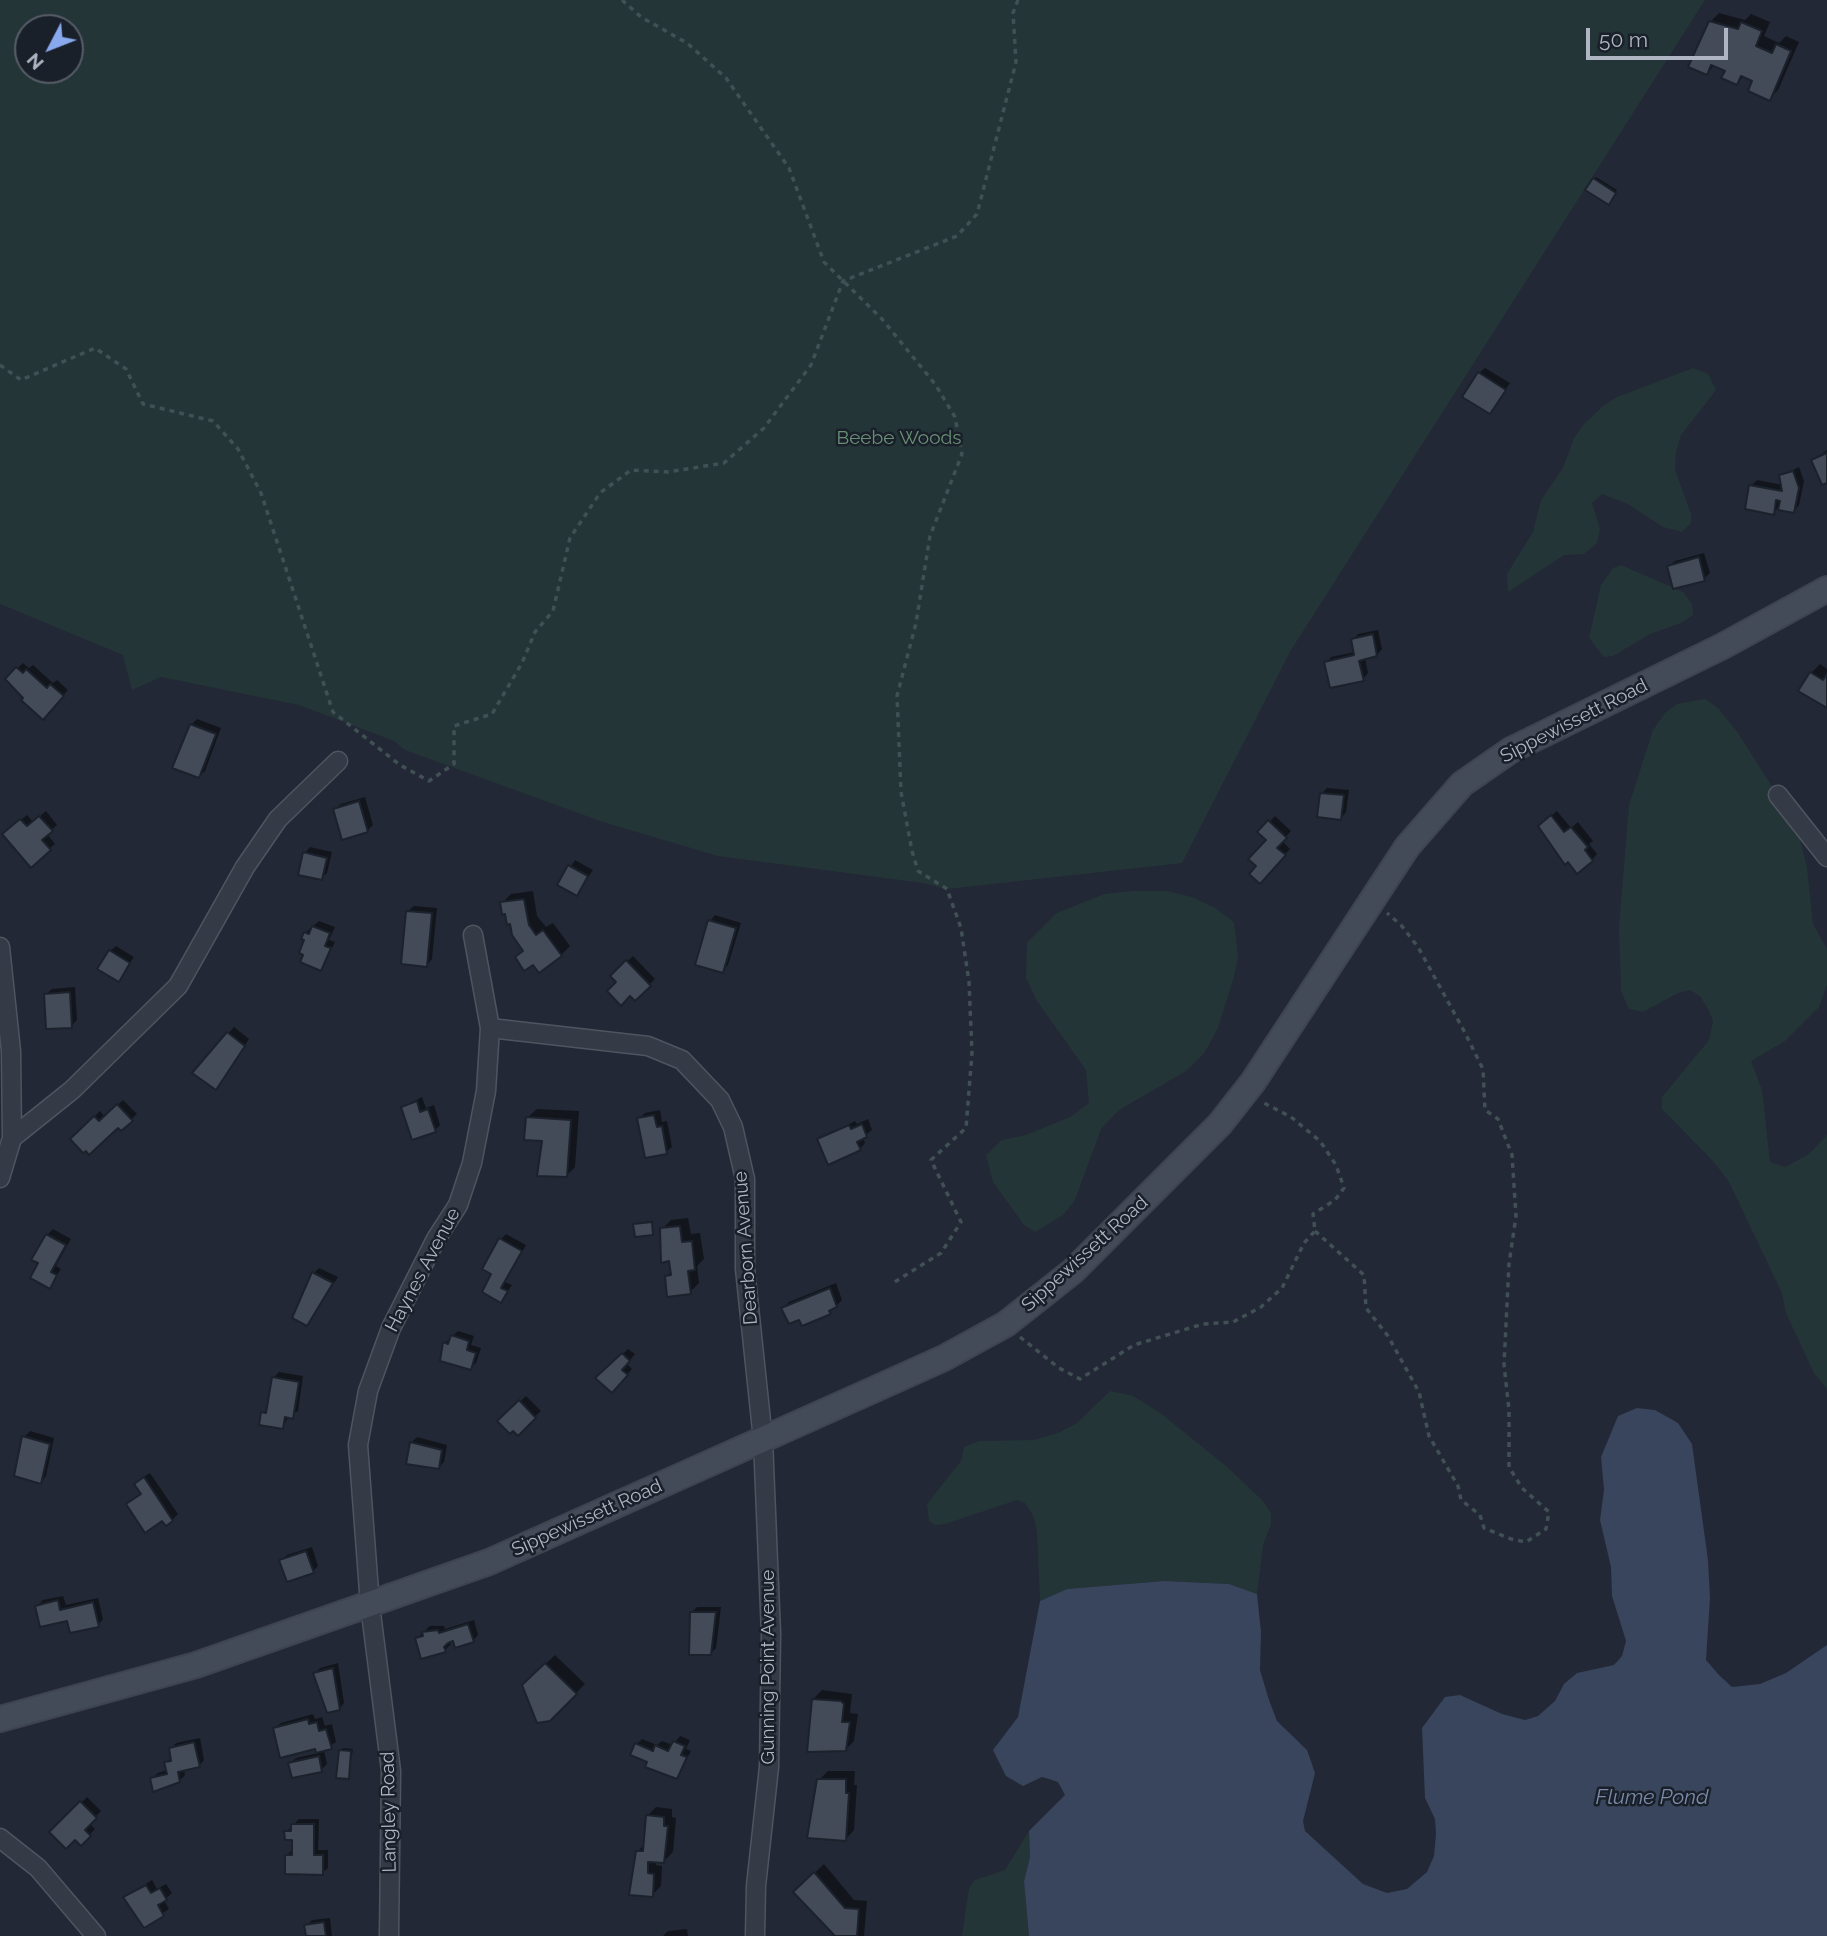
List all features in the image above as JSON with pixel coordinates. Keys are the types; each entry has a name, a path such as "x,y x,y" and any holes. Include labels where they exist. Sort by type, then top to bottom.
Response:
{"main road":[{"name":"Sippewissett Road","path":"0,1719 196,1665 501,1557 944,1357 1006,1324 1073,1270 1197,1150 1242,1097 1426,823 1462,784 1511,750 1723,646 1827,589"}],"street":[{"path":"12,1138 72,1090 177,986 245,867 278,819 338,761"},
{"path":"1778,794 1827,857"},
{"name":"Haynes Avenue","path":"370,1605 358,1445 368,1391 391,1328 436,1239 458,1205 472,1163 486,1091 490,1028 473,934"},
{"path":"0,947 11,1051 12,1138 0,1178"},
{"name":"Dearborn Avenue","path":"490,1028 648,1046 682,1060 720,1100 733,1126 744,1179 745,1269 763,1440"},
{"name":"Gunning Point Avenue","path":"755,1936 772,1690 763,1440"},
{"name":"Langley Road","path":"370,1605 391,1772 389,1936"},
{"path":"0,1838 38,1868 96,1936"}],"path":[{"path":"622,0 640,17 687,43 726,78 789,168 824,262 882,318 935,383 955,417 962,454 930,536 916,623 897,696 901,792 912,850 918,871 947,889 961,928 969,982 972,1053 966,1128 931,1160 961,1222 941,1253 893,1283"},
{"path":"0,365 21,380 95,348 126,369 143,404 213,421 238,449 261,493 333,712 400,765 429,780 454,764 454,726 492,714 522,663 535,632 553,611 570,538 600,493 631,470 668,472 724,463 754,437 811,366 844,281 957,236 977,214 1016,62 1013,13 1018,0"},
{"path":"1242,1097 1291,1116 1320,1142 1336,1165 1344,1188 1335,1200 1313,1214 1315,1231 1364,1275 1366,1308 1388,1336 1419,1392 1429,1436 1458,1486 1461,1500 1480,1515 1484,1528 1511,1539 1526,1542 1546,1529 1549,1511 1522,1488 1509,1467 1509,1410 1504,1365 1509,1264 1516,1216 1512,1154 1498,1119 1485,1110 1483,1069 1432,971 1401,925 1386,912 1367,908"},
{"path":"1006,1324 1059,1368 1080,1379 1133,1345 1203,1324 1233,1322 1261,1307 1282,1288 1304,1243 1315,1231"}],"green space":[{"name":"Beebe Woods","path":"0,0 1705,0 1291,650 1182,863 947,889 923,883 718,856 603,822 405,750 394,741 299,705 161,677 132,690 123,655 0,604"},
{"path":"1693,368 1708,374 1716,390 1681,435 1676,452 1675,470 1691,514 1691,523 1682,532 1663,527 1628,504 1602,494 1592,503 1600,529 1597,543 1584,554 1564,555 1508,592 1507,574 1533,532 1541,500 1563,468 1574,438 1584,424 1617,397"},
{"path":"1621,565 1683,592 1692,604 1693,615 1681,623 1650,634 1613,656 1604,657 1589,638 1601,585 1613,568"},
{"path":"1705,699 1718,708 1738,733 1789,813 1799,835 1807,868 1813,924 1827,949 1827,985 1819,1007 1785,1041 1751,1061 1762,1090 1770,1162 1785,1167 1809,1154 1827,1135 1827,1389 1814,1373 1786,1313 1782,1293 1729,1182 1713,1161 1662,1109 1662,1097 1709,1040 1713,1021 1708,1009 1700,996 1690,990 1678,993 1643,1012 1629,1009 1621,991 1619,926 1629,805 1653,730 1665,713 1677,704"},
{"path":"1167,891 1192,897 1215,908 1234,922 1238,958 1233,980 1218,1028 1205,1052 1186,1071 1119,1110 1101,1129 1075,1200 1063,1215 1035,1232 1024,1225 993,1182 986,1155 1002,1140 1026,1135 1070,1117 1089,1103 1086,1070 1037,1001 1026,978 1027,943 1057,913 1104,894"},
{"path":"1110,1391 1133,1396 1159,1412 1226,1466 1262,1500 1271,1513 1271,1524 1263,1545 1257,1594 1229,1584 1164,1581 1067,1589 1040,1601 1037,1532 1034,1517 1025,1503 1017,1500 945,1524 935,1525 929,1521 927,1504 961,1461 964,1447 979,1441 1034,1440 1058,1433 1077,1423"},
{"path":"1029,1831 1030,1857 1024,1881 1029,1936 962,1936 969,1888 975,1880 1005,1870"}],"water":[{"name":"Flume Pond","path":"1637,1408 1655,1410 1678,1423 1692,1444 1708,1560 1710,1598 1706,1660 1732,1687 1760,1684 1786,1673 1827,1645 1827,1936 1029,1936 1024,1881 1030,1857 1029,1831 1065,1795 1058,1782 1049,1779 1042,1777 1023,1786 1006,1776 993,1750 1018,1717 1040,1601 1067,1589 1164,1581 1229,1584 1257,1594 1261,1632 1260,1670 1269,1700 1277,1721 1307,1750 1315,1773 1303,1821 1305,1831 1363,1884 1387,1893 1407,1889 1427,1872 1434,1856 1435,1819 1425,1798 1422,1728 1445,1697 1460,1695 1502,1714 1525,1720 1538,1716 1555,1701 1564,1684 1577,1673 1614,1665 1622,1656 1626,1641 1612,1596 1611,1567 1600,1520 1604,1490 1601,1457 1618,1416"}],"building":[{"path":"1709,21 1738,29 1741,22 1762,31 1756,46 1772,53 1776,44 1791,51 1770,101 1748,91 1752,81 1741,76 1737,85 1721,78 1725,71 1711,65 1707,75 1688,67"},
{"path":"1593,178 1616,193 1609,205 1585,190"},
{"path":"1478,372 1506,390 1490,414 1462,397"},
{"path":"1827,453 1827,483 1822,485 1811,460"},
{"path":"1793,471 1799,488 1794,513 1778,510 1780,501 1776,500 1774,515 1745,509 1749,485 1782,491 1779,475"},
{"path":"1699,557 1705,581 1673,589 1667,566"},
{"path":"1373,634 1377,656 1359,661 1364,681 1330,688 1324,662 1354,655 1351,639"},
{"path":"16,667 23,673 26,669 47,688 50,684 64,696 43,720 21,700 23,698 5,679"},
{"path":"1810,672 1823,680 1827,674 1827,708 1798,691"},
{"path":"190,724 216,734 199,778 172,768"},
{"path":"1320,793 1344,795 1341,820 1317,817"},
{"path":"359,801 368,832 342,840 333,809"},
{"path":"1551,815 1564,832 1571,827 1588,847 1585,850 1593,861 1577,874 1568,862 1565,865 1538,826"},
{"path":"39,816 53,831 42,840 51,850 31,868 2,834 20,819 27,826"},
{"path":"1268,820 1287,838 1277,848 1286,855 1260,884 1249,874 1256,866 1248,859 1266,840 1257,832"},
{"path":"303,852 327,858 322,880 298,875"},
{"path":"568,865 588,876 577,896 557,885"},
{"path":"524,899 529,925 536,935 543,930 562,956 539,973 533,965 524,971 515,957 523,951 512,935 510,924 507,925 505,914 502,915 500,902"},
{"path":"406,911 432,913 427,967 401,964"},
{"path":"708,920 736,928 723,973 695,965"},
{"path":"312,926 330,933 325,946 331,948 321,971 300,962 303,955 299,953 304,940 301,939 304,932 309,934"},
{"path":"109,950 130,963 119,982 97,969"},
{"path":"626,960 651,986 635,1001 630,996 621,1006 607,991 616,982 610,976"},
{"path":"70,992 72,1028 46,1029 44,994"},
{"path":"227,1032 245,1046 216,1090 192,1073"},
{"path":"417,1101 420,1112 428,1109 436,1132 412,1140 401,1107"},
{"path":"117,1104 133,1121 121,1131 118,1128 89,1155 86,1151 83,1153 70,1139 94,1116 99,1121"},
{"path":"654,1115 657,1127 662,1126 667,1154 645,1158 637,1118"},
{"path":"526,1117 571,1120 567,1177 537,1176 542,1141 524,1140"},
{"path":"862,1124 867,1137 857,1142 861,1150 828,1165 817,1139 849,1125 851,1129"},
{"path":"652,1222 653,1235 635,1237 633,1224"},
{"path":"680,1226 682,1242 692,1241 695,1270 688,1271 691,1294 667,1297 665,1276 671,1275 669,1261 661,1263 660,1228"},
{"path":"46,1234 66,1245 51,1272 57,1275 50,1289 30,1278 38,1263 31,1260"},
{"path":"499,1238 522,1251 501,1288 508,1291 501,1303 482,1292 491,1274 482,1269"},
{"path":"312,1272 333,1283 307,1326 292,1318"},
{"path":"830,1288 837,1307 829,1311 831,1314 802,1326 799,1320 789,1324 781,1308"},
{"path":"451,1335 469,1341 467,1350 476,1353 471,1370 440,1361 443,1342 448,1344"},
{"path":"622,1353 630,1361 622,1370 628,1375 612,1393 595,1378"},
{"path":"272,1377 299,1382 293,1419 285,1417 283,1429 259,1425 261,1412 266,1413"},
{"path":"519,1400 536,1418 518,1436 513,1431 510,1434 497,1421"},
{"path":"22,1436 50,1444 41,1484 14,1476"},
{"path":"410,1442 442,1450 439,1469 406,1464"},
{"path":"144,1477 173,1521 166,1526 162,1521 145,1533 126,1504 141,1494 134,1484"},
{"path":"306,1551 314,1573 287,1582 279,1560"},
{"path":"58,1600 60,1610 93,1602 99,1627 70,1633 67,1621 40,1627 35,1606"},
{"path":"690,1612 716,1612 711,1655 689,1655"},
{"path":"468,1624 474,1642 455,1648 453,1641 444,1647 446,1652 421,1659 415,1638 423,1636 422,1632 438,1630 439,1633"},
{"path":"545,1663 577,1694 550,1721 537,1723 522,1685"},
{"path":"333,1668 340,1710 327,1713 313,1673"},
{"path":"812,1699 841,1701 844,1704 842,1722 850,1722 846,1751 807,1752"},
{"path":"308,1719 309,1724 317,1722 319,1731 326,1729 332,1749 316,1753 315,1749 280,1758 273,1728"},
{"path":"673,1741 685,1746 681,1755 687,1757 677,1779 645,1767 647,1762 630,1755 635,1743 653,1751 655,1745 668,1751"},
{"path":"194,1742 200,1767 178,1772 180,1782 153,1792 150,1778 167,1774 164,1762 171,1761 169,1748"},
{"path":"339,1750 351,1751 349,1779 336,1778"},
{"path":"319,1756 322,1772 292,1778 288,1763"},
{"path":"817,1779 846,1779 846,1793 849,1793 846,1841 807,1838"},
{"path":"80,1801 97,1818 85,1830 91,1836 81,1846 75,1840 66,1849 49,1832"},
{"path":"646,1815 664,1817 664,1826 668,1826 664,1863 648,1862 648,1873 654,1874 653,1897 629,1895 636,1851 643,1851"},
{"path":"291,1824 314,1824 314,1855 323,1855 323,1875 285,1874 285,1855 292,1855 292,1840 285,1840 284,1831 291,1831"},
{"path":"814,1872 845,1908 859,1909 857,1936 835,1936 793,1892"},
{"path":"146,1885 151,1893 160,1888 167,1900 158,1905 164,1916 144,1928 123,1897"},
{"path":"324,1922 326,1936 306,1936 304,1925"}]}
